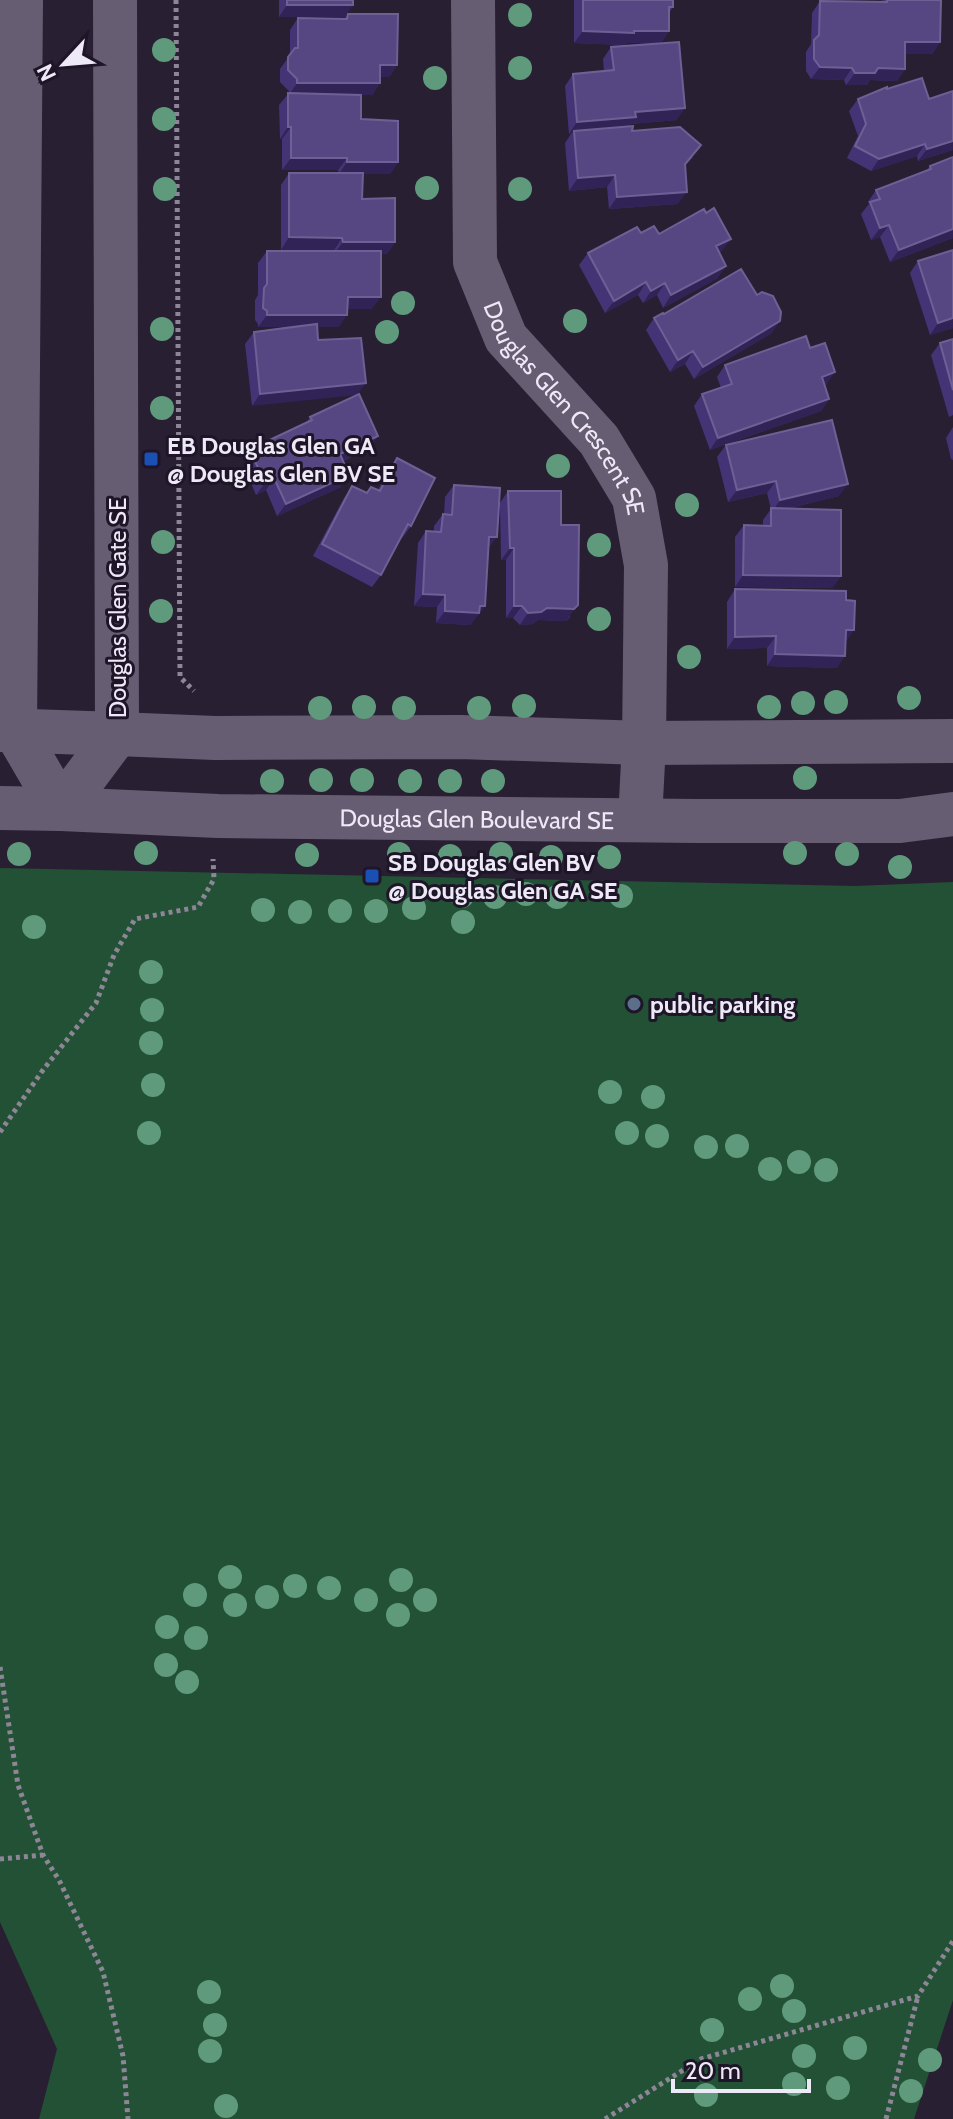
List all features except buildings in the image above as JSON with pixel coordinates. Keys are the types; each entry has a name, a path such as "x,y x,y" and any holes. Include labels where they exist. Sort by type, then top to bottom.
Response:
{"street":[{"path":"21,0 8,730 61,809"},
{"name":"Douglas Glen Gate SE","path":"61,809 117,734 115,0"},
{"name":"Douglas Glen Crescent SE","path":"473,0 475,262 506,338 599,440 634,498 646,565 640,820"},
{"path":"8,730 215,738 460,737 644,743 953,741"},
{"name":"Douglas Glen Boulevard SE","path":"0,808 218,816 640,820 900,821 953,814"}],"path":[{"path":"176,0 180,677 197,694"},
{"path":"0,1132 43,1070 96,1003 114,955 135,919 198,907 214,879 213,857"},
{"path":"0,1667 18,1785 43,1855 59,1880 103,1972 123,2056 128,2119"},
{"path":"0,1859 43,1855"},
{"path":"886,2119 918,1996 953,1942"},
{"path":"605,2119 701,2059 918,1996"}],"green space":[{"path":"0,868 855,886 953,882 953,2000 914,2119 39,2119 57,2049 0,1922"}],"place":[{"name":"EB Douglas Glen GA @ Douglas Glen BV SE","path":"151,459"},
{"name":"SB Douglas Glen BV @ Douglas Glen GA SE","path":"372,876"},
{"name":"public parking","path":"634,1004"}]}
